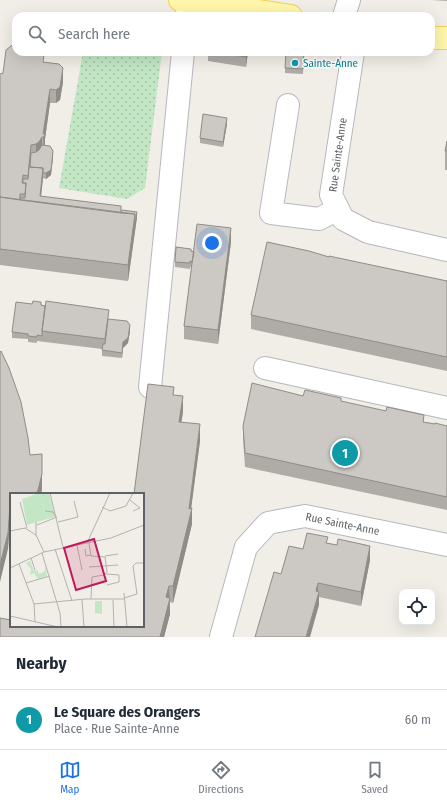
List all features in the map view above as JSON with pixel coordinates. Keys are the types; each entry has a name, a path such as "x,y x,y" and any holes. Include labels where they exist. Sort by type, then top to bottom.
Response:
{"main road":[{"path":"185,6 249,12"},
{"path":"435,38 447,38"}],"street":[{"path":"345,12 349,0"},
{"path":"150,387 183,56"},
{"name":"Rue Sainte-Anne","path":"353,56 331,195 343,219 368,232 447,250"},
{"path":"288,105 271,213 319,219 338,209"},
{"path":"265,368 447,408"},
{"name":"Rue Sainte-Anne","path":"221,637 246,547 268,523 305,516 447,545"}],"green space":[{"path":"82,56 162,56 145,188 127,199 59,188"}],"building":[{"path":"12,45 12,56 44,56 43,62 59,64 63,68 60,87 56,90 50,89 43,134 45,133 44,137 42,137 36,144 31,145 28,176 23,175 22,183 26,183 25,194 20,194 20,200 0,197 0,74 3,73 6,50"},
{"path":"286,56 304,56 303,69 285,68"},
{"path":"203,114 227,118 223,142 200,138"},
{"path":"42,145 50,146 53,151 51,170 46,173 43,173 43,168 30,167 31,153 39,150"},
{"path":"29,167 43,168 40,196 121,206 121,213 20,200 20,198 25,198 26,183 23,183 23,179 28,179"},
{"path":"0,197 135,214 128,265 0,249"},
{"path":"122,210 137,212 135,225 135,214 121,213"},
{"path":"197,224 231,228 218,330 184,326"},
{"path":"267,242 329,257 447,281 447,357 251,315"},
{"path":"176,247 191,249 191,251 194,252 192,262 175,262"},
{"path":"33,301 41,302 41,305 45,306 42,336 28,336 28,334 12,332 16,302 32,304"},
{"path":"46,301 109,310 105,339 42,331"},
{"path":"108,319 127,321 130,325 128,338 123,342 122,353 102,350 103,344 105,344"},
{"path":"1,351 9,368 21,402 30,455 42,454 42,474 36,493 10,493 8,533 0,565"},
{"path":"252,383 303,396 305,390 341,398 341,401 386,411 387,407 424,415 423,422 447,426 447,497 245,453 243,426"},
{"path":"148,384 174,387 173,395 183,396 179,422 200,424 189,509 192,508 173,586 169,586 166,597 170,598 160,637 0,637 0,618 10,620 10,627 144,627 144,493 134,493"},
{"path":"307,533 328,537 326,543 337,545 338,539 370,546 361,592 318,583 316,591 319,592 306,637 255,637 274,572 281,574 289,546 303,549"}],"place":[{"name":"Sainte-Anne","path":"295,63"},
{"name":"Le Square des Orangers","path":"345,453"}]}
